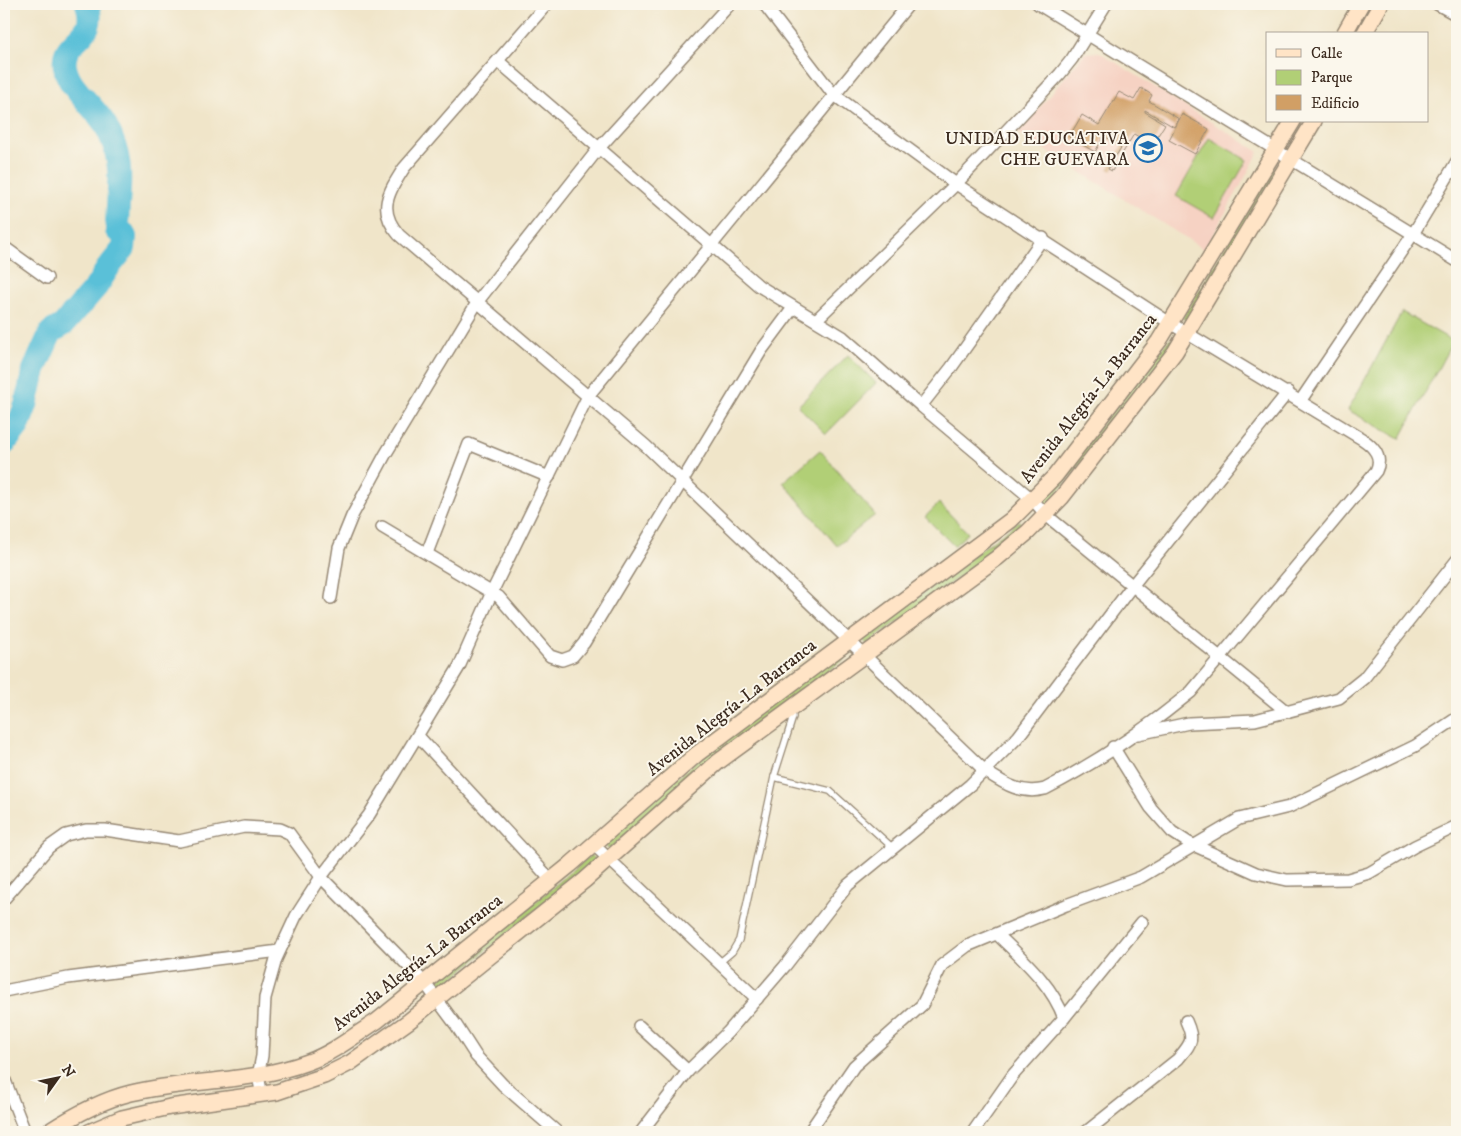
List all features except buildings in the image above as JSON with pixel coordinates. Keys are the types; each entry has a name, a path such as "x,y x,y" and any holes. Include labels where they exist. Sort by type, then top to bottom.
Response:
{"main road":[{"path":"1345,32 1361,4"},
{"path":"1365,32 1381,4"},
{"name":"Avenida Alegría-La Barranca","path":"48,1132 107,1101 130,1094 160,1088 258,1076 294,1067 324,1056 377,1021 594,845 697,754 980,543 1033,500 1055,476 1104,413 1170,323 1292,122"},
{"name":"Avenida Alegría-La Barranca","path":"89,1132 122,1118 170,1107 262,1095 303,1084 350,1063 437,1000 608,859 705,772 790,707 996,558 1046,515 1084,470 1175,352 1313,122"}],"street":[{"path":"547,4 404,168 387,200 386,213 391,226 399,236 478,301 684,480 985,771 1009,786 1033,792 1061,780 1131,736 1192,692 1376,472 1379,464 1377,454 1369,443 1288,392 1170,323 1043,238 956,184 834,94 764,4"},
{"path":"331,598 339,548 352,516 385,455 478,301 599,148 730,4"},
{"path":"262,1095 258,1076 262,1056 265,998 279,951 296,916 321,877 369,815 459,667 492,592 588,396 909,4"},
{"path":"1038,4 1457,261"},
{"path":"816,320 956,184 1060,74 1072,59 1106,4"},
{"path":"1437,4 1457,15"},
{"path":"498,61 759,286 843,337 920,406 1033,500 1046,515 1288,712"},
{"path":"1301,400 1413,234 1457,161"},
{"path":"920,406 951,368 1043,238"},
{"path":"4,247 47,278"},
{"path":"382,527 492,592 507,604 550,656 562,660 573,656 584,643 761,351 793,308"},
{"path":"641,1132 688,1071 728,1032 785,966 848,885 985,771 1034,717 1132,586 1288,392"},
{"path":"426,554 469,444 549,477"},
{"path":"1131,736 1189,723 1255,720 1339,698 1350,692 1364,678 1457,560"},
{"path":"809,1132 854,1066 922,1005 942,965 967,946 1141,877 1239,819 1289,807 1415,746 1446,728 1457,718"},
{"path":"418,736 551,880"},
{"path":"1113,747 1151,808 1172,832 1196,846 1256,873 1279,878 1348,879 1369,873 1415,846 1457,826"},
{"path":"4,899 49,847 66,835 86,830 105,830 179,841 244,827 280,830 289,833 321,877 424,982 476,1056 503,1086 557,1132"},
{"path":"594,845 757,999"},
{"path":"973,1132 1013,1075 1064,1018 1142,922"},
{"path":"997,934 1039,974 1058,1001 1064,1018"},
{"path":"4,991 68,978 279,951"},
{"path":"1086,1132 1178,1059 1190,1045 1192,1035 1186,1021"},
{"path":"639,1026 688,1071"},
{"path":"4,1078 25,1132"}],"lane":[{"path":"718,963 732,952 739,940 774,777 793,717 790,707"},
{"path":"774,777 830,791 893,848"}],"shaded area":[{"path":"1099,52 1259,152 1205,250 1018,133 1085,53"}],"green space":[{"path":"1209,138 1247,160 1214,218 1176,196"},
{"path":"1274,168 1279,171 1189,321 1183,318"},
{"path":"1402,312 1453,341 1400,439 1348,410"},
{"path":"1170,339 1176,343 1045,508 1040,503"},
{"path":"848,355 876,383 826,434 798,406"},
{"path":"820,450 875,515 837,546 783,482"},
{"path":"939,503 968,533 954,546 925,517"},
{"path":"1019,521 1024,528 1011,539 867,644 862,639"},
{"path":"840,652 844,659 697,771 609,849 603,843 706,753"},
{"path":"591,855 596,860 437,991 432,985 520,915"}],"waterway":[{"path":"4,444 18,426 26,405 34,370 51,332 63,325 96,287 124,248 125,237 122,232 117,230 119,166 113,140 101,119 77,91 67,75 65,67 65,57 68,50 88,25 90,16 87,4"}],"place":[{"name":"UNIDAD EDUCATIVA CHE GUEVARA","path":"1148,148"}]}
